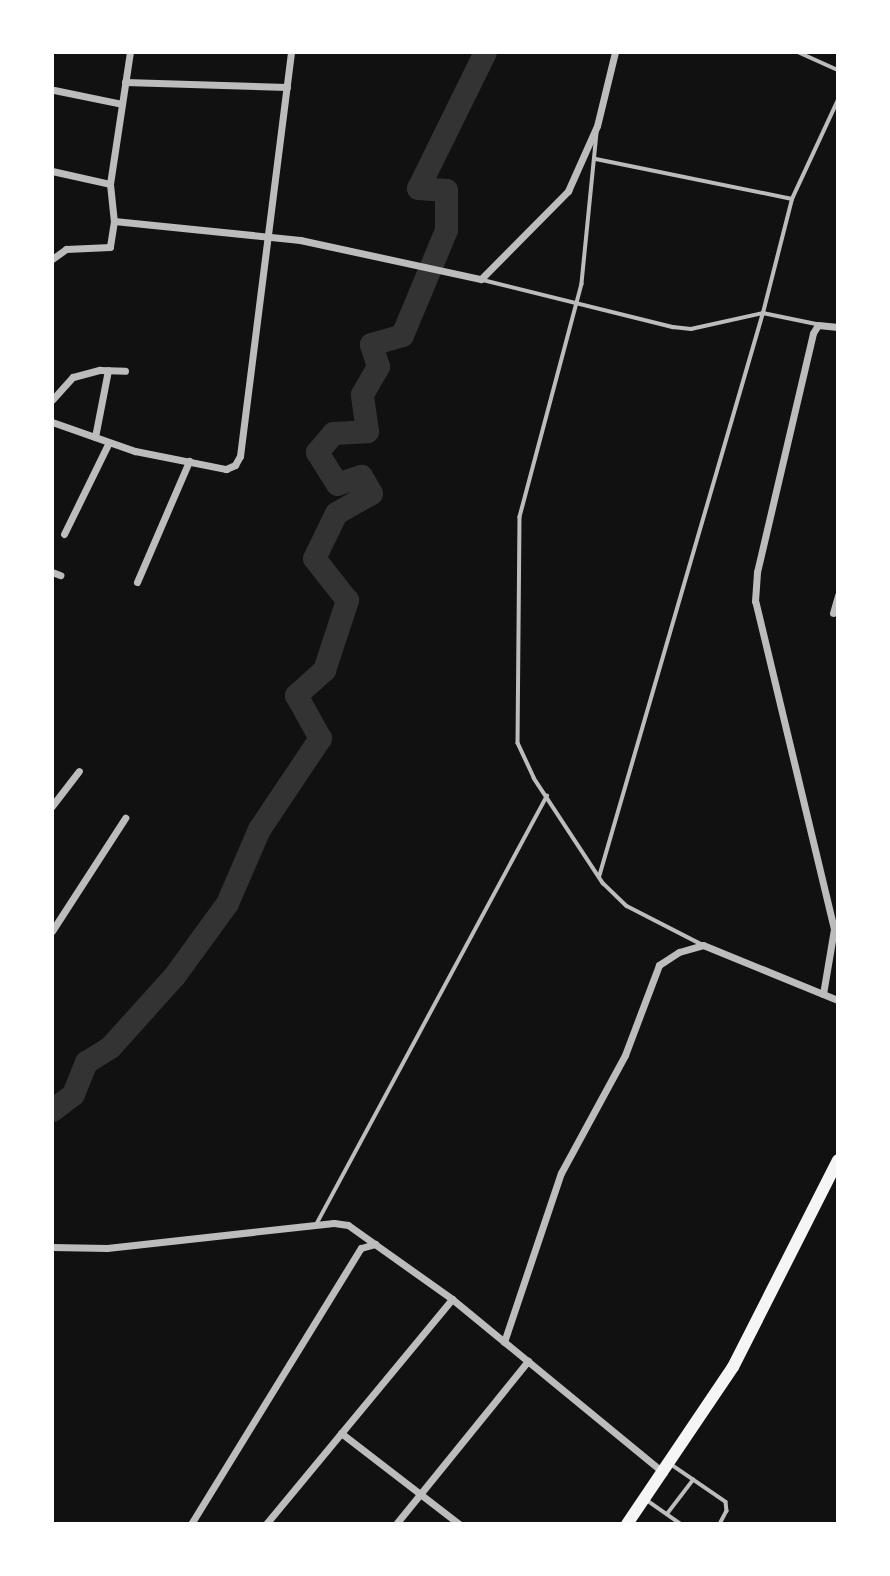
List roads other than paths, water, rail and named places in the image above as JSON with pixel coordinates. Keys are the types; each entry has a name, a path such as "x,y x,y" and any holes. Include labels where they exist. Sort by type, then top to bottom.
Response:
{"highway":[{"path":"627,1524 668,1469 733,1367 838,1160"}],"street":[{"path":"54,256 66,249 110,247 114,221 110,184 130,52"},
{"path":"52,422 109,442 226,469 240,456 290,52"},
{"path":"114,221 269,237 481,279 568,191 597,126 615,52"},
{"path":"125,82 286,87"},
{"path":"54,90 122,104"},
{"path":"52,171 110,184"},
{"path":"822,994 834,929 755,601 757,572 818,325 838,327"},
{"path":"52,400 73,377 108,370 125,371"},
{"path":"95,438 108,370"},
{"path":"64,534 109,442"},
{"path":"137,582 190,461"},
{"path":"833,613 838,595"},
{"path":"52,806 79,771"},
{"path":"52,931 125,818"},
{"path":"504,1342 561,1173 625,1055 652,978 668,958 703,945 838,1000"},
{"path":"52,1247 107,1248 316,1224 348,1225 452,1299 668,1469"},
{"path":"191,1524 361,1248 365,1243 379,1245"},
{"path":"266,1524 452,1299"},
{"path":"396,1524 528,1361"},
{"path":"341,1433 459,1524"}],"lane":[{"path":"798,52 838,69"},
{"path":"599,877 763,313 792,199 838,100"},
{"path":"597,126 596,159 576,305 526,488 519,537 518,743 547,796 599,877 627,906 703,945"},
{"path":"596,159 792,199"},
{"path":"481,279 576,305 691,329 763,313 818,325"},
{"path":"316,1224 547,796"},
{"path":"668,1469 693,1479 726,1503 727,1511 720,1524"},
{"path":"667,1514 693,1479"},
{"path":"645,1500 681,1524"}],"waterway":[{"path":"52,1110 73,1094 86,1062 110,1047 174,976 227,903 259,829 320,738 296,695 324,670 347,600 314,558 336,513 371,493 361,476 337,484 317,452 333,433 367,431 362,394 378,366 371,344 402,335 446,230 446,190 418,188 485,52"}]}
